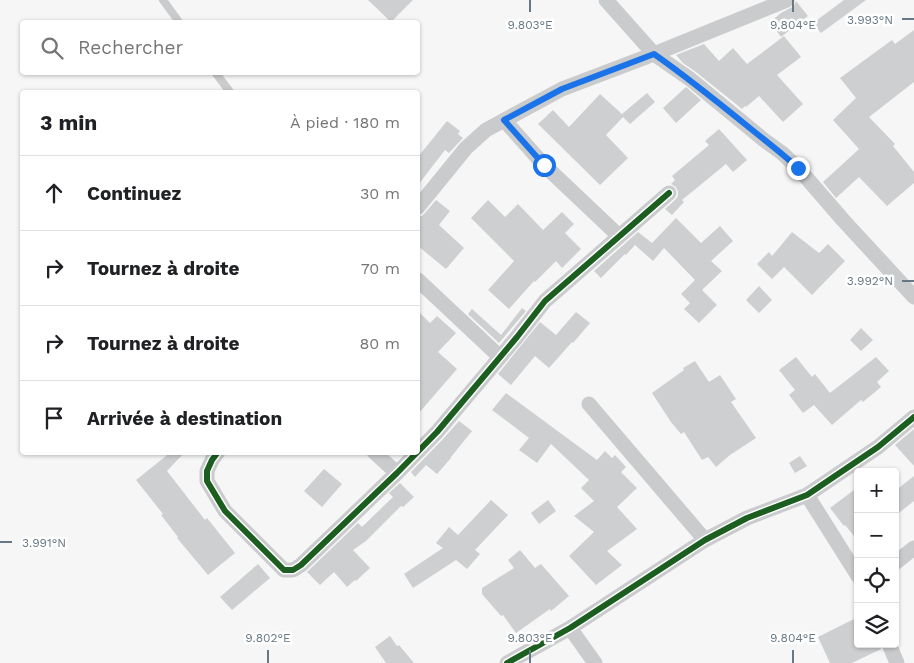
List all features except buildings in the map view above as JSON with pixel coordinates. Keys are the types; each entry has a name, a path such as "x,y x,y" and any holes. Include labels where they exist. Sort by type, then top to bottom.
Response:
{"street":[{"path":"606,0 654,54 690,79 798,168 842,220 914,297"},
{"path":"420,205 466,148 486,130 562,89 787,0"},
{"path":"504,120 544,165 619,236"},
{"path":"420,449 437,432 545,301 669,193"},
{"path":"420,282 500,357"},
{"path":"588,404 705,540"},
{"path":"507,663 570,628 705,540 747,518 806,495 878,447 914,417"},
{"path":"216,455 207,471 207,480 225,511 284,570 293,570 302,565 415,455"},
{"path":"377,455 397,473"},
{"path":"806,495 854,570"},
{"path":"899,560 914,548"},
{"path":"570,628 596,663"},
{"path":"891,648 897,663"}],"lane":[{"path":"163,0 178,20"},
{"path":"217,75 228,90"}],"cycle path":[{"path":"420,449 437,432 545,301 669,193"},
{"path":"507,663 570,628 705,540 747,518 807,495 878,447 914,417"},
{"path":"216,455 207,471 207,481 225,511 284,570 293,570 301,565 415,455"}],"route":[{"path":"544,165 504,120 562,89 654,54 690,79 798,168"}]}
